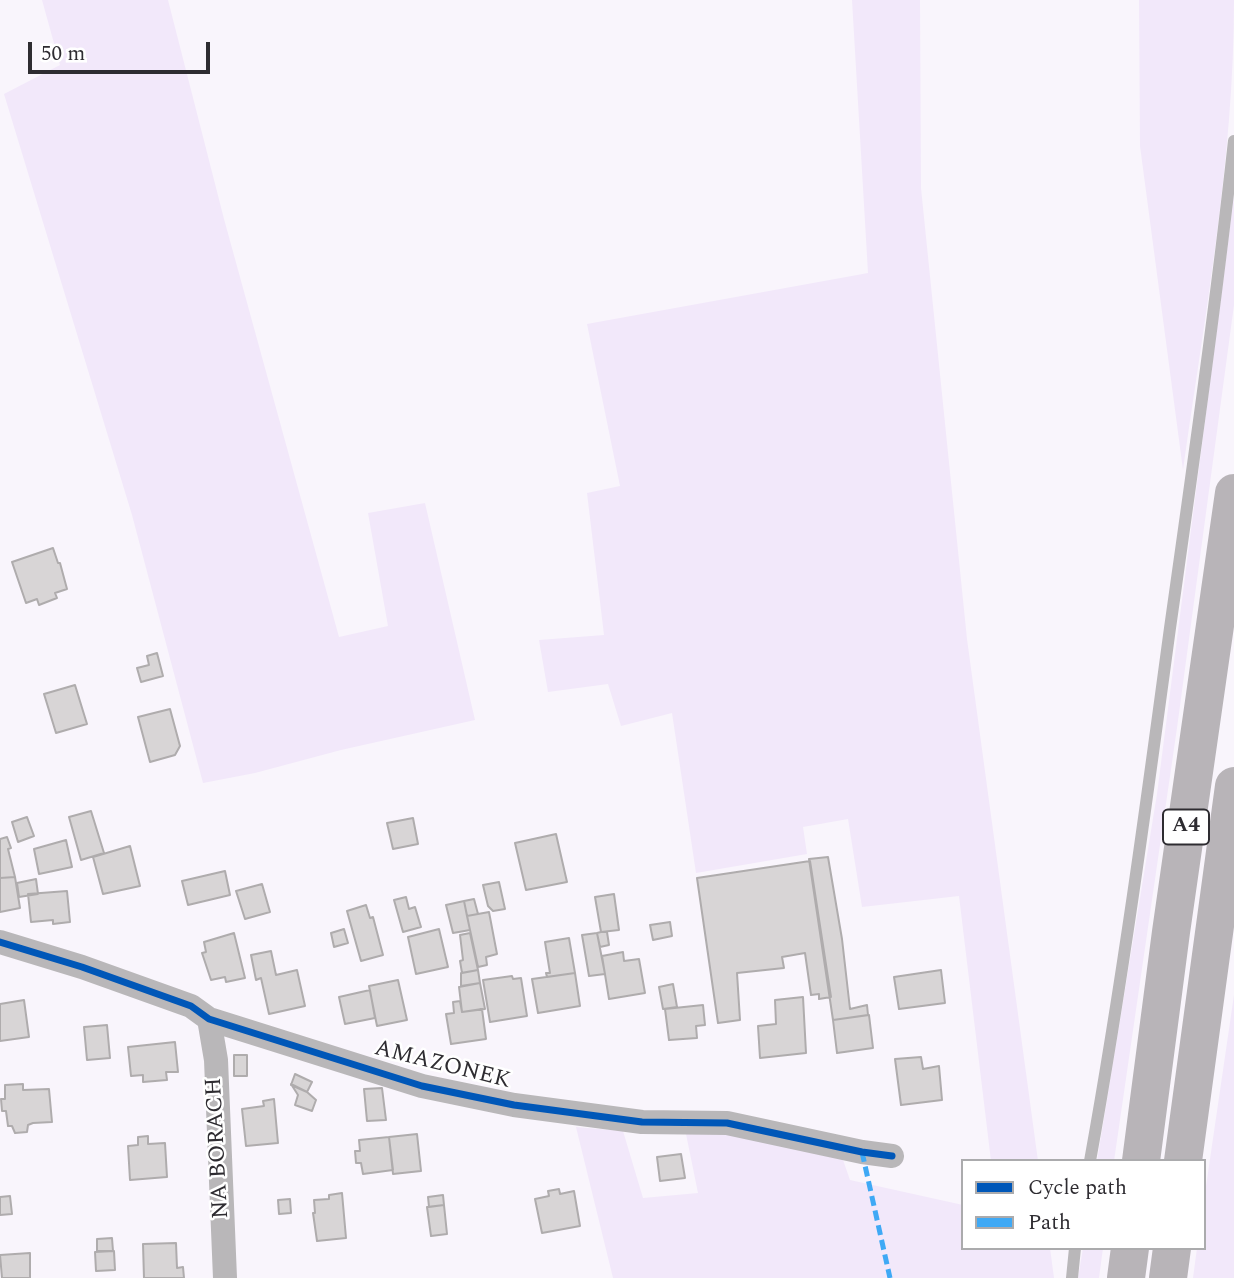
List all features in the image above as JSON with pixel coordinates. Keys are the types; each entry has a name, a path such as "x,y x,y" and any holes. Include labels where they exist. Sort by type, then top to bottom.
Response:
{"highway":[{"name":"A4","path":"1142,1159 1171,932 1234,493"},
{"name":"A4","path":"1183,1159 1234,786"},
{"path":"1126,1278 1130,1250"},
{"path":"1168,1278 1172,1250"}],"street":[{"name":"AMAZONEK","path":"0,942 191,1006 209,1019 422,1086 514,1105 642,1122 727,1123 892,1156"},
{"name":"NA BORACH","path":"209,1019 216,1060 225,1278"}],"lane":[{"path":"1090,1159 1113,1034 1140,849 1234,141"},
{"path":"1072,1278 1075,1250"}],"shaded area":[{"path":"42,0 168,0 224,219 339,637 388,626 368,513 425,503 475,720 203,783 132,515 4,94 60,65"},
{"path":"852,0 920,0 921,188 967,639 1038,1159 991,1159 959,896 862,907 848,819 803,827 807,854 696,873 672,713 621,726 608,684 548,692 539,640 604,635 587,493 620,486 587,324 868,273"},
{"path":"1139,0 1234,0 1233,59 1224,177 1183,470 1140,146"},
{"path":"1234,196 1234,305 1177,728 1114,1159 1097,1159 1157,794"},
{"path":"1234,995 1234,1278 1193,1278 1197,1250 1206,1250 1206,1186"},
{"path":"576,1127 623,1131 643,1198 698,1193 686,1134 724,1134 842,1157 850,1180 961,1205 961,1250 1050,1250 1054,1278 613,1278"},
{"path":"1083,1250 1103,1250 1099,1278 1078,1278"}],"building":[{"path":"53,548 67,589 55,593 57,598 39,605 37,599 26,603 12,562"},
{"path":"157,653 163,676 141,682 137,668 149,665 147,656"},
{"path":"75,685 87,724 56,733 44,694"},
{"path":"170,709 180,746 175,755 150,762 138,717"},
{"path":"91,811 104,853 81,860 69,817"},
{"path":"27,817 34,836 18,842 12,822"},
{"path":"413,818 418,844 393,849 387,823"},
{"path":"556,834 567,882 526,890 515,843"},
{"path":"7,837 15,877 0,878 0,839"},
{"path":"66,840 72,867 39,874 34,849"},
{"path":"130,846 140,886 103,894 93,857"},
{"path":"828,857 842,939 850,1009 867,1005 868,1015 833,1020 809,859"},
{"path":"810,861 831,997 819,999 819,994 811,995 805,953 782,957 784,968 737,973 740,1020 718,1023 697,878"},
{"path":"225,871 230,895 188,905 182,881"},
{"path":"15,877 20,908 0,912 0,878"},
{"path":"36,879 38,894 19,897 17,883"},
{"path":"499,882 505,909 493,911 488,906 483,885"},
{"path":"262,884 270,912 245,919 236,891"},
{"path":"67,891 70,922 31,922 28,894"},
{"path":"614,894 619,930 601,932 595,897"},
{"path":"406,897 409,909 415,907 421,927 403,932 394,900"},
{"path":"474,899 478,914 467,916 464,901"},
{"path":"464,901 470,930 453,933 446,905"},
{"path":"366,905 370,918 373,917 383,955 361,961 347,911"},
{"path":"489,912 497,954 486,957 487,965 478,967 467,916"},
{"path":"670,922 672,936 653,940 650,925"},
{"path":"344,929 348,943 334,947 331,933"},
{"path":"439,929 448,967 416,974 408,937"},
{"path":"607,932 609,945 600,947 597,933"},
{"path":"234,933 245,978 226,982 225,977 211,980 202,953 206,952 204,942"},
{"path":"470,933 478,970 462,973 460,935"},
{"path":"597,933 605,974 589,976 582,935"},
{"path":"569,938 575,973 547,977 546,973 550,973 545,942"},
{"path":"271,951 276,975 297,970 305,1006 269,1014 261,978 256,980 251,955"},
{"path":"623,952 624,961 639,959 645,993 609,999 602,956"},
{"path":"478,970 480,983 461,986 461,973"},
{"path":"941,970 945,1003 899,1009 894,977"},
{"path":"575,973 580,1006 538,1013 532,979"},
{"path":"512,976 513,979 521,978 527,1016 490,1022 483,980"},
{"path":"398,980 407,1020 377,1026 369,986"},
{"path":"480,983 485,1009 462,1012 459,987"},
{"path":"673,984 677,1007 663,1009 659,987"},
{"path":"370,990 375,1018 345,1024 339,997"},
{"path":"803,997 806,1053 760,1058 758,1026 776,1024 775,1000"},
{"path":"24,1000 29,1037 0,1041 0,1004"},
{"path":"460,1001 462,1012 482,1009 486,1039 451,1044 446,1014 454,1013 453,1002"},
{"path":"703,1005 705,1025 696,1026 697,1038 669,1040 665,1009"},
{"path":"869,1015 873,1048 837,1053 833,1020"},
{"path":"107,1025 110,1058 87,1060 84,1027"},
{"path":"175,1042 178,1072 166,1072 167,1080 143,1082 143,1075 131,1076 128,1047"},
{"path":"234,1055 247,1055 247,1076 234,1076"},
{"path":"921,1057 923,1069 939,1066 942,1100 901,1105 895,1059"},
{"path":"295,1074 312,1082 307,1092 291,1085"},
{"path":"23,1084 23,1090 49,1089 52,1122 33,1123 28,1125 27,1132 15,1133 12,1126 8,1126 1,1099 5,1099 5,1085"},
{"path":"291,1084 316,1100 312,1111 295,1105 298,1095"},
{"path":"382,1088 386,1120 367,1121 364,1089"},
{"path":"274,1099 278,1143 246,1146 242,1109 264,1106 263,1101"},
{"path":"417,1134 421,1171 393,1174 389,1137"},
{"path":"148,1136 148,1144 165,1143 167,1177 130,1180 128,1146 138,1145 138,1137"},
{"path":"389,1137 393,1170 363,1174 361,1163 356,1163 355,1151 360,1151 359,1140"},
{"path":"681,1154 685,1178 660,1181 657,1157"},
{"path":"559,1189 560,1194 574,1191 580,1226 542,1233 535,1199 549,1196 548,1191"},
{"path":"342,1193 346,1238 317,1241 314,1200 329,1199 329,1195"},
{"path":"443,1195 444,1205 429,1207 428,1197"},
{"path":"10,1196 12,1214 0,1215 0,1197"},
{"path":"290,1199 291,1213 279,1214 278,1200"},
{"path":"444,1205 447,1234 431,1236 427,1207"},
{"path":"112,1238 113,1251 97,1251 97,1239"},
{"path":"176,1243 177,1268 183,1267 184,1278 144,1278 143,1244"},
{"path":"114,1251 115,1270 96,1271 95,1252"},
{"path":"30,1253 30,1278 2,1278 0,1255"}],"marked path":[{"path":"862,1152 890,1278"}],"cycle path":[{"path":"0,942 82,967 191,1006 209,1019 422,1086 514,1105 642,1122 727,1123 892,1156"}]}
